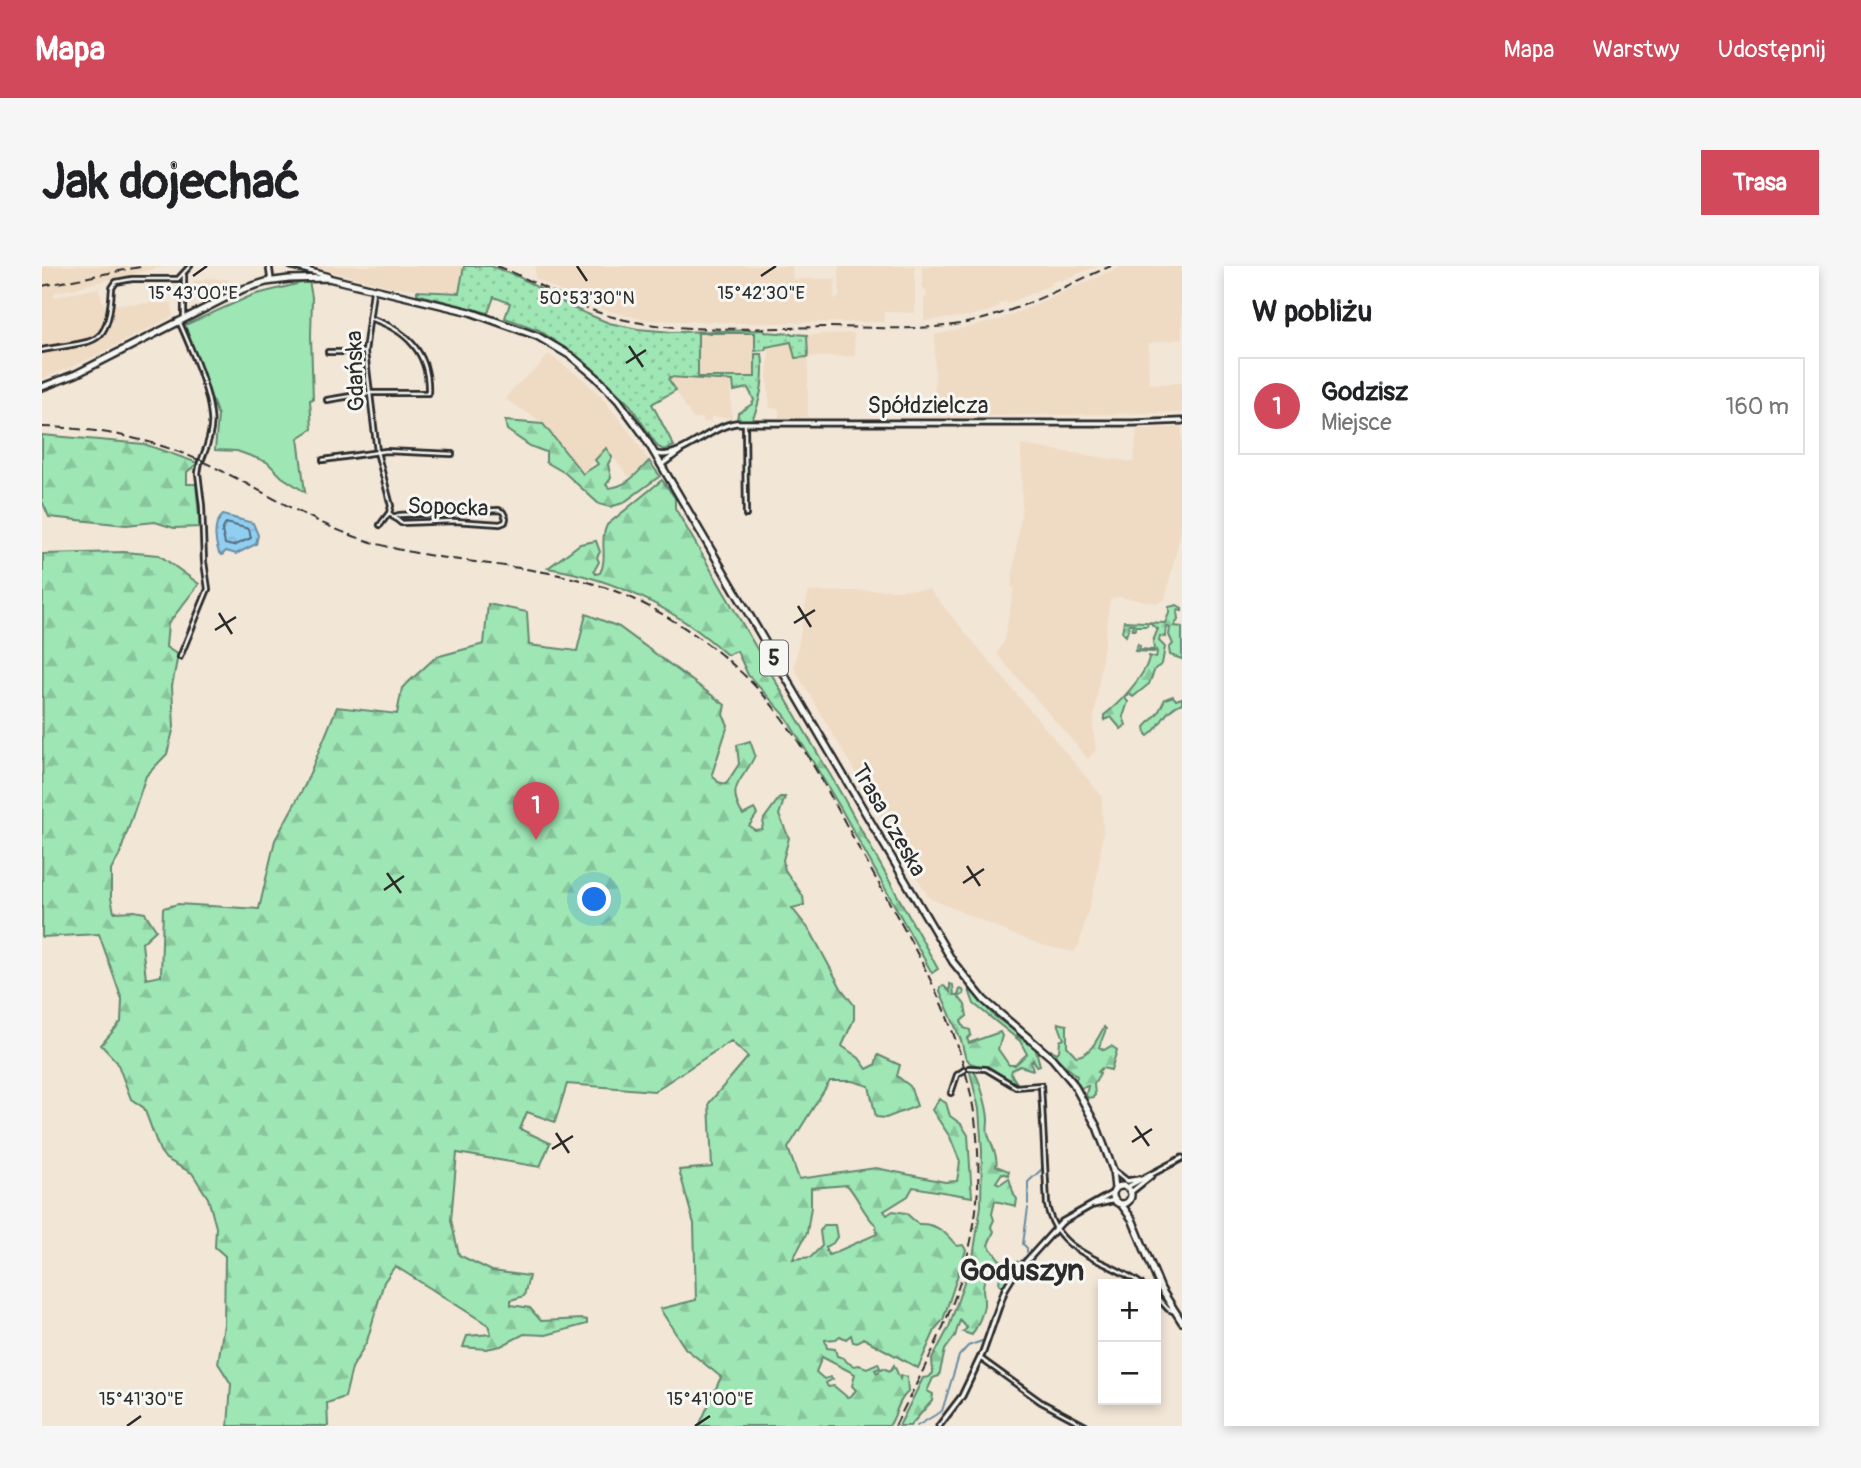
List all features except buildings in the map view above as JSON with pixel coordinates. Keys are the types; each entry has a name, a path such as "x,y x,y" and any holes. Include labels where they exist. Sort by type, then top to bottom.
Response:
{"main road":[{"name":"5","path":"271,281 290,278 333,279 509,324 555,346 587,369 632,418 661,464"},
{"path":"42,387 88,368 232,293 271,281"},
{"name":"Trasa Czeska","path":"661,464 953,962 988,1004 1067,1074 1090,1111 1113,1170 1127,1188"},
{"name":"Trasa Czeska","path":"1113,1170 1114,1191"},
{"name":"5","path":"1127,1188 1132,1219 1158,1283 1182,1322"},
{"path":"1114,1191 1127,1188"},
{"name":"5","path":"1114,1191 1118,1202 1132,1219"},
{"path":"1118,1202 1129,1201"}],"street":[{"path":"42,350 101,336 106,329 112,288 116,282 132,279 178,279 190,266"},
{"path":"269,266 271,281"},
{"path":"291,266 333,279"},
{"path":"180,657 208,589 198,473 211,421 211,412 182,319 184,275"},
{"name":"Gdańska","path":"373,288 365,352 377,452 390,499 390,513"},
{"path":"327,400 369,393 428,393 427,367 412,344 389,326 369,318"},
{"path":"328,352 365,352"},
{"name":"Spółdzielcza","path":"661,464 719,428 745,424 1182,421"},
{"path":"745,424 746,514"},
{"name":"Spółdzielcza","path":"654,452 660,456 681,450"},
{"path":"323,460 377,452 452,454"},
{"name":"Spółdzielcza","path":"661,464 670,454"},
{"name":"Sopocka","path":"390,513 393,517 401,523 454,521 486,525 502,524 506,518 499,510 393,517"},
{"path":"380,525 390,513"},
{"path":"969,1068 989,1071 1014,1086 1041,1085 1047,1205 1056,1228 1068,1244 1132,1279"},
{"path":"951,1093 957,1075 964,1070"},
{"path":"1127,1188 1182,1158"},
{"path":"1127,1188 1160,1169"},
{"path":"1113,1170 1130,1181 1148,1175"},
{"path":"939,1426 959,1401 980,1358 1009,1280 1066,1219 1114,1191"},
{"path":"1091,1205 1118,1202"},
{"path":"1161,1301 1173,1311"},
{"path":"980,1358 1041,1402 1086,1426"}],"shaded area":[{"path":"167,266 54,293 54,297 98,288 104,304 172,303 173,316 81,363 42,379 42,267"},
{"path":"309,266 464,266 458,293 393,287"},
{"path":"535,266 792,266 793,279 836,279 834,299 839,297 839,266 915,266 915,313 884,312 884,322 739,323 646,320 604,310 572,298 535,278"},
{"path":"922,266 1097,266 1060,281 1059,279 1007,304 1006,301 987,312 924,321 924,298 927,297 926,291 922,290"},
{"path":"1122,266 1182,266 1182,339 1148,343 1149,384 1182,383 1182,413 934,417 935,335 1002,319"},
{"path":"204,278 228,279 228,287 184,308 186,283 193,284 194,280 203,281"},
{"path":"698,333 755,333 755,378 698,378"},
{"path":"854,333 855,356 808,357 807,335"},
{"path":"791,342 795,357 808,357 808,417 779,418 779,409 770,408 767,375 769,352 765,347"},
{"path":"549,354 599,394 632,435 649,461 631,479 606,449 583,474 539,420 505,399"},
{"path":"670,377 730,381 732,418 711,417 711,422 702,422 702,418 693,419"},
{"path":"1182,427 1182,527 1165,599 1158,603 1118,597 1110,600 1093,727 1096,750 1088,759 997,654 1004,641 1014,587 1011,587 1022,507 1021,445 1132,462 1137,429"},
{"path":"929,589 1102,796 1103,834 1097,877 1079,945 1074,952 1045,946 1015,935 929,898 794,668 808,592"}],"green space":[{"path":"464,266 491,266 519,277 573,308 609,323 638,329 672,332 764,330 807,335 808,357 795,358 791,342 755,351 755,333 698,333 698,377 755,377 755,354 762,354 763,379 758,405 752,420 737,420 738,413 754,400 748,388 734,391 733,381 670,377 669,380 676,390 652,404 674,446 664,450 658,447 630,405 591,367 539,330 505,318 510,303 494,297 488,313 417,294 417,291 459,293"},
{"path":"309,281 312,297 312,429 298,438 305,492 282,477 267,462 237,451 215,450 218,416 185,325 253,295"},
{"path":"505,421 543,424 583,474 598,464 595,460 606,448 612,457 608,464 611,478 606,485 609,488 627,482 649,461 660,476 623,503 610,507 599,504 565,473 546,462 546,452 530,446 507,430"},
{"path":"42,435 144,444 198,463 187,472 187,484 196,484 200,527 174,528 155,522 126,525 49,517 42,501"},
{"path":"662,480 675,498 675,508 843,797 938,969 932,973 840,807 784,714 748,675 737,651 727,655 687,624 644,598 597,580 548,568 580,544 596,541 600,552 594,571 596,574 600,573 607,525"},
{"path":"124,552 159,555 199,584 168,624 166,647 178,655 172,686 174,727 167,754 146,776 119,856 111,870 114,912 145,913 156,930 142,943 146,979 161,976 163,908 178,904 259,909 275,840 305,785 337,707 397,714 402,688 436,657 484,644 488,604 527,612 529,645 577,651 586,614 619,627 725,705 723,715 728,725 712,774 718,782 726,784 739,764 737,745 750,741 755,755 738,783 735,796 743,815 754,809 757,814 749,826 755,830 762,829 764,819 780,797 785,797 779,815 789,838 783,860 785,870 803,896 804,905 792,908 811,932 841,988 854,1005 854,1019 842,1046 859,1058 867,1069 875,1065 878,1055 900,1065 897,1076 910,1086 917,1106 886,1118 876,1117 869,1086 852,1081 830,1081 788,1148 799,1179 876,1168 945,1182 957,1181 960,1162 950,1137 932,1110 939,1099 946,1103 950,1116 961,1124 968,1135 972,1197 913,1187 908,1196 884,1211 887,1215 893,1211 906,1213 918,1224 936,1227 957,1246 963,1245 966,1250 943,1320 936,1328 918,1368 863,1338 857,1343 853,1342 851,1335 846,1339 840,1336 825,1340 827,1348 835,1349 837,1356 854,1366 867,1368 878,1363 880,1368 875,1370 877,1373 883,1368 890,1371 894,1365 900,1379 901,1375 907,1377 908,1392 889,1426 699,1426 721,1377 685,1348 660,1309 696,1300 694,1224 679,1170 712,1167 709,1103 748,1057 731,1041 654,1091 567,1084 555,1122 527,1112 520,1129 550,1143 540,1167 457,1153 451,1220 459,1255 492,1271 529,1276 524,1296 511,1300 511,1305 530,1308 541,1321 583,1319 587,1320 587,1324 546,1335 524,1334 501,1346 486,1349 463,1347 467,1336 491,1334 488,1325 395,1266 384,1282 367,1341 352,1368 345,1397 327,1403 328,1426 228,1426 231,1384 218,1363 224,1324 225,1256 215,1247 216,1227 208,1198 192,1173 166,1159 160,1151 144,1108 131,1099 117,1062 101,1045 121,1022 122,1000 99,934 42,937 43,554","holes":["847,1185 876,1225 877,1234 829,1255 826,1247 837,1237 835,1225 824,1225 820,1231 822,1246 811,1257 793,1259 807,1233 811,1188","822,1357 855,1374 852,1386 856,1390 851,1396 847,1397 834,1386 828,1387 826,1383 833,1379 824,1379 816,1372"]},
{"path":"1177,605 1182,611 1177,610 1178,620 1174,626 1182,627 1182,659 1170,655 1169,648 1173,644 1169,635 1170,628 1166,626 1165,637 1160,636 1159,641 1165,647 1162,664 1155,669 1149,684 1133,697 1129,694 1125,698 1128,702 1123,717 1126,725 1121,729 1111,717 1105,720 1104,715 1138,680 1149,656 1156,658 1156,650 1135,651 1138,644 1139,649 1153,650 1158,629 1148,623 1147,626 1136,626 1135,630 1132,630 1134,624 1130,624 1126,636 1122,632 1124,621 1165,623 1169,607"},
{"path":"1173,696 1176,700 1182,698 1182,703 1170,710 1148,736 1145,727 1158,713 1165,699"},
{"path":"950,984 953,985 954,995 958,995 960,989 963,990 964,994 959,997 965,1005 967,1016 961,1021 964,1028 970,1030 971,1035 967,1039 969,1043 1000,1032 1002,1036 998,1049 1009,1065 1015,1065 1027,1054 1020,1041 974,1004 968,987 994,1016 1035,1047 1040,1065 1037,1066 1033,1060 1033,1070 1020,1066 1012,1070 1011,1074 1019,1086 988,1069 970,1063 965,1056 940,991 940,987 944,986 950,992"},
{"path":"1058,1023 1067,1025 1067,1046 1076,1056 1089,1050 1104,1027 1106,1029 1099,1047 1104,1050 1111,1046 1117,1050 1111,1070 1102,1068 1098,1072 1100,1073 1094,1084 1093,1097 1088,1098 1088,1086 1081,1088 1075,1081 1077,1076 1050,1052 1051,1050 1057,1053 1060,1041 1064,1039"},
{"path":"972,1069 985,1101 988,1133 996,1155 996,1166 1009,1171 1008,1175 1002,1173 996,1182 1000,1184 1009,1178 1017,1199 1016,1206 995,1201 991,1226 994,1231 988,1245 1000,1260 1010,1264 1017,1262 1003,1286 999,1284 1000,1275 1005,1275 1005,1267 983,1267 981,1277 985,1279 984,1305 976,1328 972,1335 963,1332 967,1328 960,1320 955,1336 945,1350 939,1376 933,1378 927,1391 933,1394 932,1401 910,1426 899,1426 923,1378 933,1373 932,1359 949,1327 968,1270 978,1268 977,1265 971,1266 975,1261 973,1257 981,1206 982,1151 979,1109 970,1072"}],"water":[{"path":"223,515 253,523 258,535 256,544 236,554 226,551 222,555 219,553 216,528"}],"waterway":[{"path":"1028,1204 1028,1182 1042,1169 1042,1146"},
{"path":"1027,1252 1023,1244 1028,1208"},
{"path":"1001,1291 1024,1258"},
{"path":"989,1322 1000,1296"},
{"path":"917,1426 942,1411 959,1356 968,1346 982,1341"}],"railway":[{"path":"42,286 145,266"},
{"path":"497,266 613,317 663,326 746,329 904,328 964,323 1016,308 1111,266"},
{"path":"42,427 107,433 171,449 212,466 342,532 396,549 537,571 607,588 640,602 691,632 723,656 766,698 794,735 818,774 907,934 945,1013 960,1053 971,1095 977,1140 978,1187 969,1252 938,1340 895,1426"}],"place":[{"name":"Godzisz","path":"536,840"}],"district":[{"name":"Goduszyn","path":"1022,1270"}]}
